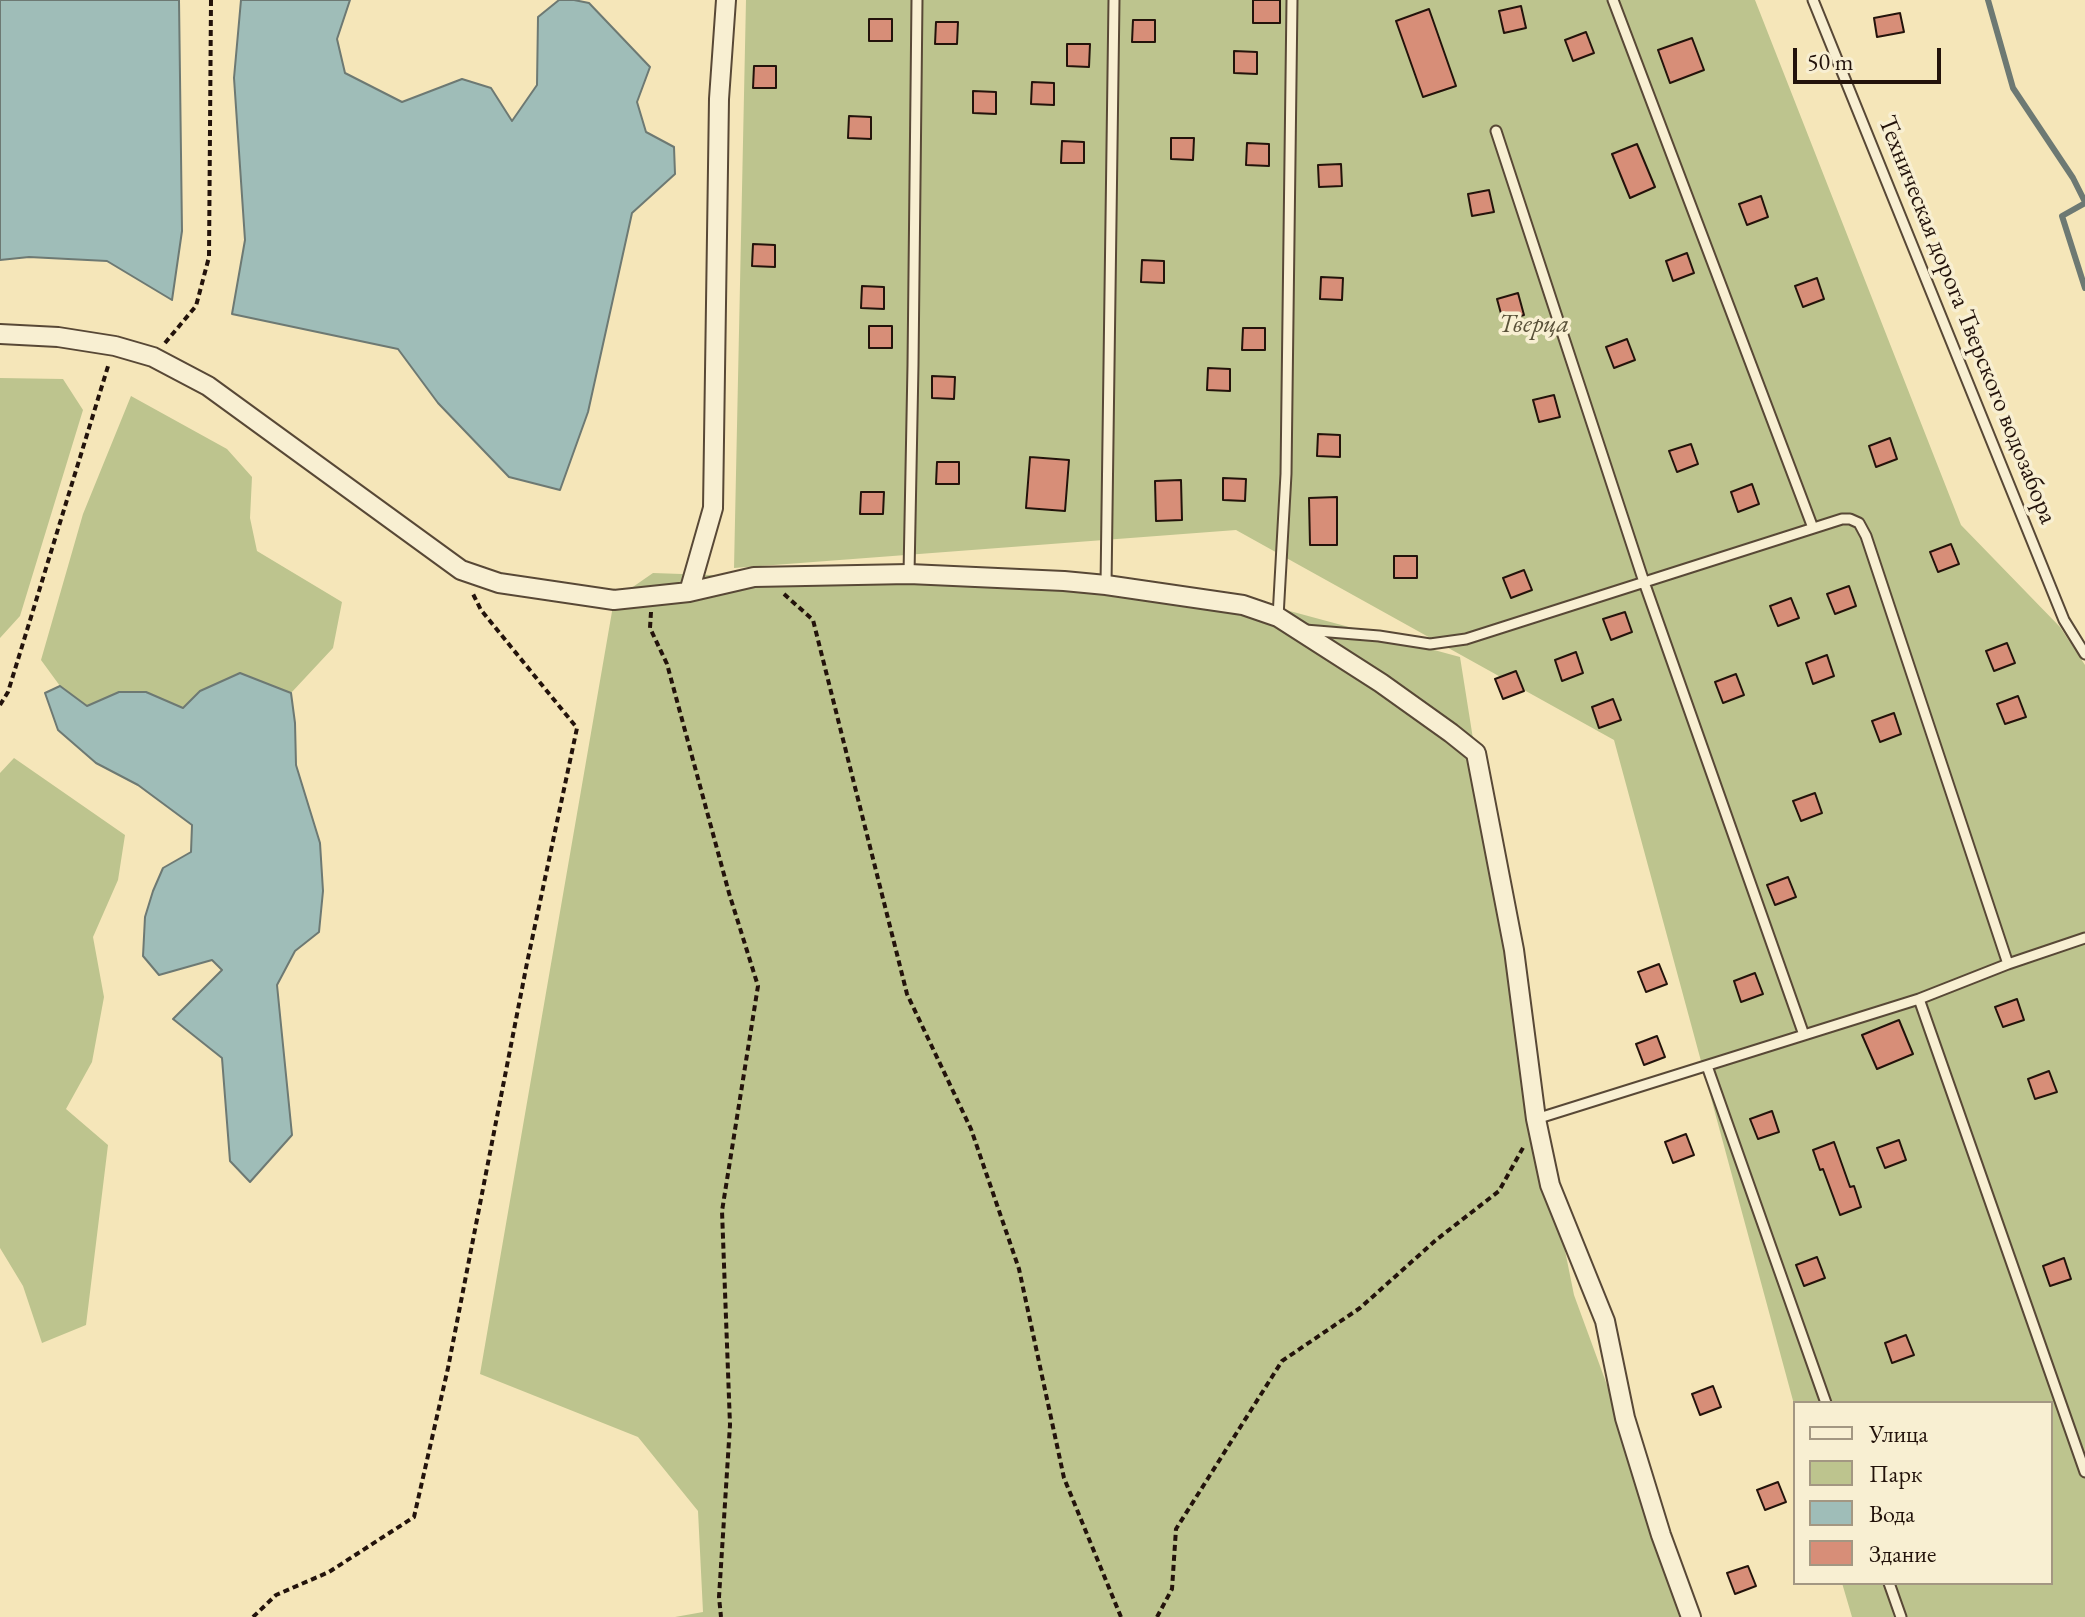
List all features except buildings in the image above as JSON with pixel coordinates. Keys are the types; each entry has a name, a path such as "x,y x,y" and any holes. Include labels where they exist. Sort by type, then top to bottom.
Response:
{"street":[{"path":"689,592 713,508 719,99 726,0"},
{"path":"0,334 58,337 115,346 153,357 208,386 461,570 499,583 614,600 689,592 754,577 909,574 1064,581 1243,605 1278,617 1381,683 1451,733 1476,753 1514,950 1536,1119 1550,1185 1605,1321 1625,1418 1661,1535 1691,1617"}],"lane":[{"path":"909,574 917,0"},
{"path":"1106,585 1114,0"},
{"path":"1278,617 1286,474 1292,0"},
{"path":"1613,0 1813,528"},
{"name":"Техническая дорога Тверского водозабора","path":"1813,0 2064,620 2085,654"},
{"path":"1496,131 1644,582 1804,1035"},
{"path":"1297,629 1430,644 1466,639 1842,519 1859,523 1866,536 2008,964"},
{"path":"1536,1119 1919,999 2085,938"},
{"path":"1919,999 2085,1472"},
{"path":"1707,1066 1825,1401"},
{"path":"1890,1585 1901,1617"}],"path":[{"path":"153,357 196,306 209,257 211,0"},
{"path":"0,705 8,692 115,346"},
{"path":"253,1617 276,1595 329,1572 414,1517 448,1368 527,963 577,728 481,610 461,570"},
{"path":"765,577 813,620 907,994 971,1129 1019,1269 1064,1478 1121,1617"},
{"path":"652,596 650,628 667,664 729,893 758,986 722,1211 730,1425 719,1597 721,1617"},
{"path":"1157,1617 1172,1589 1176,1529 1282,1361 1360,1308 1436,1240 1499,1191 1536,1119"}],"green space":[{"name":"Тверца","path":"746,0 1755,0 1961,525 2060,627 2085,665 2085,1617 1852,1617 1843,1585 2053,1585 2053,1401 1793,1401 1614,740 1236,530 734,568"},
{"path":"0,378 63,379 83,410 20,616 0,638"},
{"path":"131,396 227,449 252,477 250,518 257,551 342,602 333,648 291,693 240,673 200,691 183,708 146,692 119,692 87,706 60,686 41,660 83,514"},
{"path":"653,573 1223,593 1460,657 1515,1003 1574,1295 1692,1617 675,1617 703,1612 698,1511 638,1437 480,1374 614,600"},
{"path":"14,758 125,835 118,880 93,937 104,997 92,1062 66,1109 108,1145 86,1325 42,1343 23,1286 0,1248 0,773"}],"water":[{"path":"0,0 179,0 182,231 172,300 107,261 29,257 0,260"},
{"path":"241,0 350,0 337,39 345,73 402,102 462,79 491,88 512,121 537,85 538,17 559,0 589,3 650,67 637,102 646,132 674,147 675,174 632,213 588,412 560,490 509,477 438,403 398,349 232,314 245,240 234,78"},
{"path":"240,673 291,693 296,765 320,843 323,891 319,932 295,951 277,985 292,1135 250,1182 230,1161 222,1058 173,1019 222,970 212,960 159,975 143,956 145,917 153,891 163,868 191,852 192,825 138,785 96,763 58,730 45,693 60,686 87,706 119,692 146,692 183,708 200,691"}],"waterway":[{"path":"1988,0 2013,88 2073,178 2085,202"},
{"path":"2085,203 2062,216 2085,288"}]}
